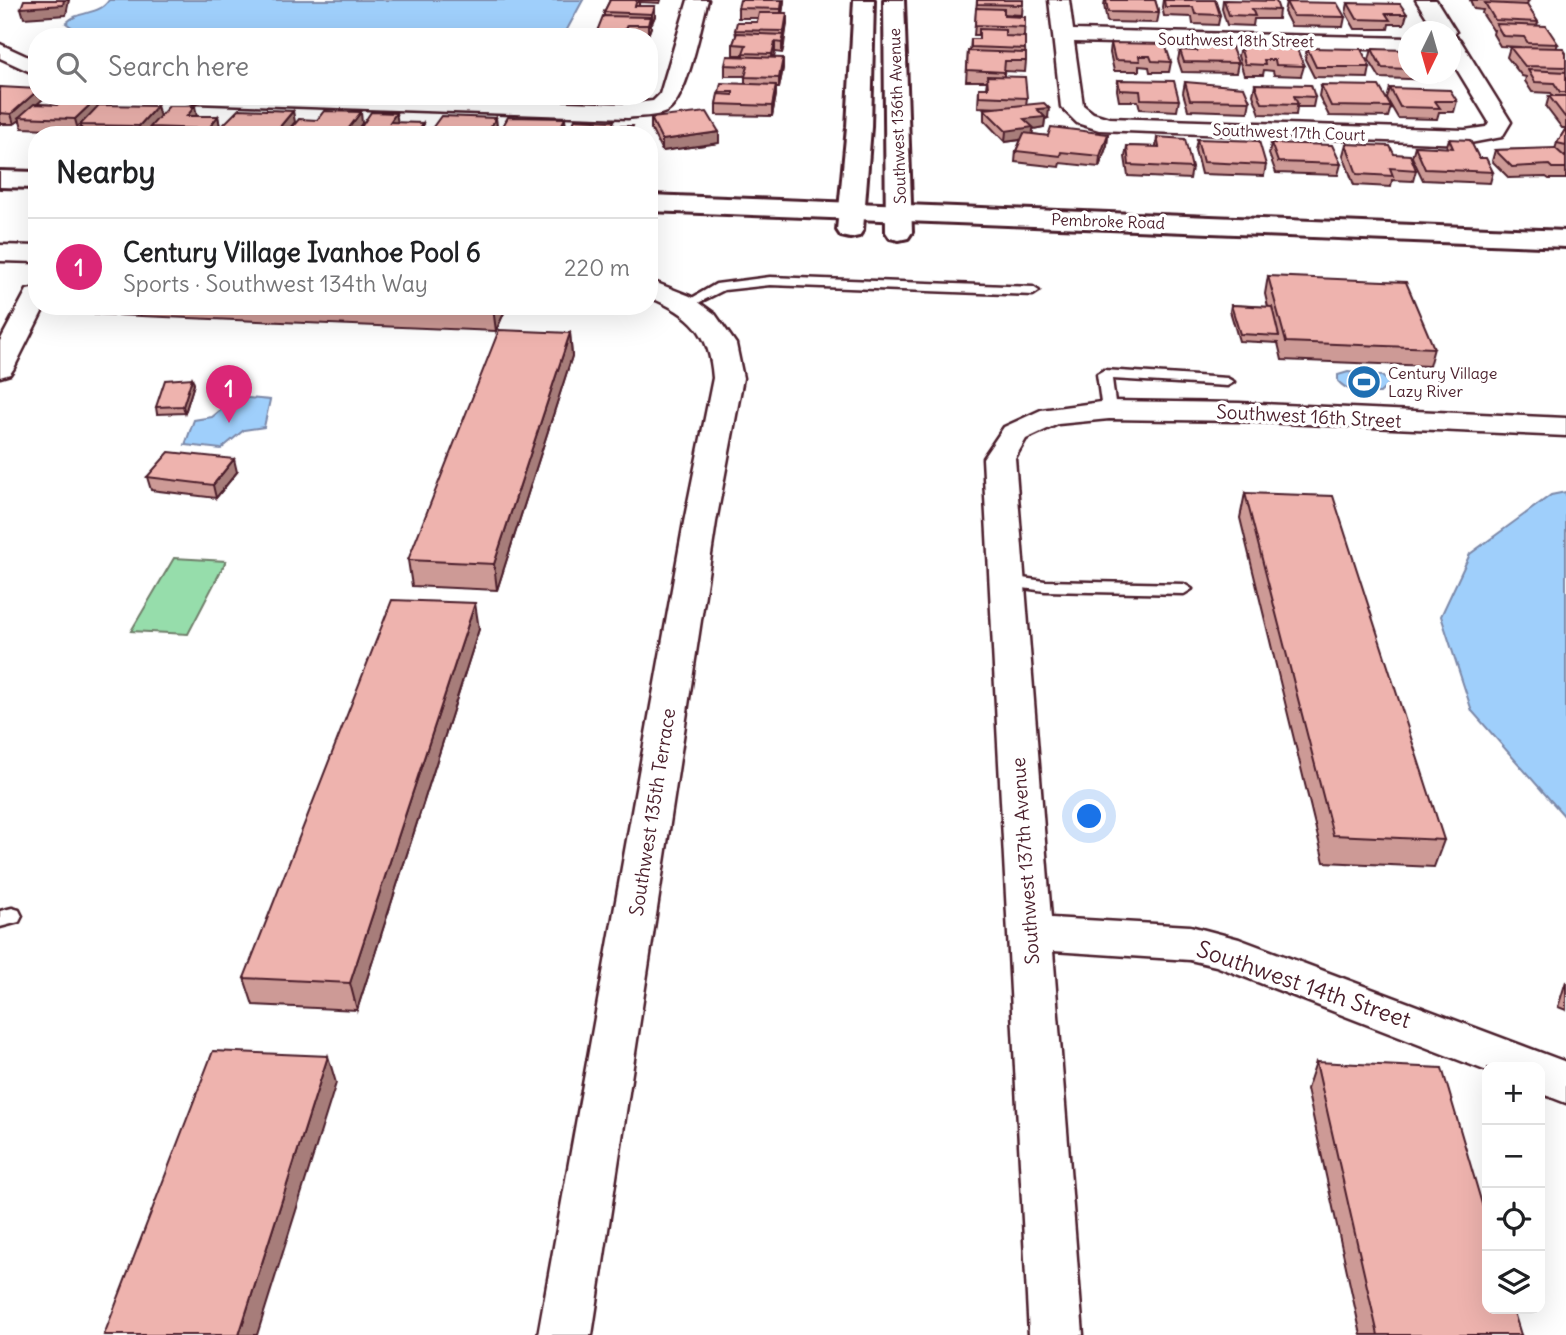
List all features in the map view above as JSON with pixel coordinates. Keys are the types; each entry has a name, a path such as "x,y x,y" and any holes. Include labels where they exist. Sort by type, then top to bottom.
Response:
{"main road":[{"name":"Southwest 136th Avenue","path":"851,221 859,127 864,0"},
{"name":"Southwest 136th Avenue","path":"894,0 899,222"},
{"path":"0,179 28,180"},
{"path":"0,197 28,198"},
{"name":"Pembroke Road","path":"658,204 851,221"},
{"name":"Pembroke Road","path":"658,222 851,221 1566,239"},
{"name":"Pembroke Road","path":"899,222 1566,258"}],"street":[{"path":"455,105 628,111 660,107 670,96 698,0"},
{"path":"1059,0 1063,36"},
{"path":"1426,0 1439,21"},
{"name":"Southwest 18th Street","path":"1063,36 1398,44"},
{"name":"Southwest 17th Court","path":"1063,36 1072,107 1084,118 1107,125 1465,137 1494,132 1500,122 1461,58"},
{"path":"1,49 28,64"},
{"path":"0,253 28,254"},
{"name":"Southwest 135th Terrace","path":"565,1335 700,522 728,378 728,360 716,330 686,305 658,292"},
{"path":"0,368 28,314"},
{"name":"Southwest 16th Street","path":"1052,416 1109,410 1225,411 1566,427"},
{"name":"Southwest 137th Avenue","path":"1052,416 1015,433 999,458 1056,1335"},
{"name":"Southwest 14th Street","path":"1030,933 1190,943 1223,951 1514,1062"},
{"path":"1545,1074 1566,1083"}],"lane":[{"path":"686,305 721,287 770,281 1033,291"},
{"path":"1109,410 1104,374 1227,382"},
{"path":"1006,581 1045,586 1184,589"}],"green space":[{"path":"174,558 226,561 188,634 131,631"}],"water":[{"path":"109,0 583,0 568,28 73,28 66,23 76,16 105,5"},
{"name":"Century Village Lazy River","path":"1348,372 1382,376 1390,383 1380,393 1352,390 1338,381 1338,375"},
{"path":"237,397 270,400 264,427 244,430 221,449 185,445 194,420 212,417"},
{"path":"1566,492 1566,818 1472,711 1441,616 1470,554 1551,495"}],"building":[{"path":"24,0 64,0 63,5 21,8"},
{"path":"610,0 637,0 635,6 655,6 652,14 604,12"},
{"path":"740,0 782,0 781,9 738,8"},
{"path":"977,0 1023,0 1023,5 977,4"},
{"path":"1106,0 1155,0 1159,13 1108,12"},
{"path":"1164,0 1215,0 1220,15 1195,14 1193,7 1165,7"},
{"path":"1224,0 1276,1 1279,10 1252,9 1255,16 1229,15"},
{"path":"1286,2 1337,3 1345,17 1293,16"},
{"path":"1348,3 1400,4 1407,14 1386,14 1390,20 1357,19"},
{"path":"1485,3 1527,5 1538,22 1495,20"},
{"path":"976,8 1004,9 1004,16 1025,17 1025,27 975,25"},
{"path":"759,13 787,13 784,31 735,30 737,22 757,22"},
{"path":"603,16 650,17 648,25 598,28"},
{"path":"1496,24 1546,26 1558,44 1528,43 1524,37 1503,36"},
{"path":"979,29 1005,30 1005,36 1025,37 1025,49 971,47 971,39 979,39"},
{"path":"737,33 784,35 782,43 775,42 772,54 743,53 746,45 733,44"},
{"path":"1111,43 1165,44 1171,62 1152,61 1150,56 1139,56 1140,61 1115,60"},
{"path":"1195,45 1231,46 1238,63 1184,62 1180,50 1197,51"},
{"path":"1240,46 1297,49 1304,66 1276,65 1275,60 1264,60 1265,65 1245,64"},
{"path":"1510,47 1563,48 1566,53 1566,67 1525,66"},
{"path":"1307,48 1361,49 1370,67 1316,67"},
{"path":"1372,49 1398,50 1398,69 1382,68"},
{"path":"968,51 1026,53 1026,61 1005,61 1004,72 967,70"},
{"path":"727,56 783,58 779,78 745,77 748,66 725,65"},
{"path":"1528,70 1566,72 1566,92 1560,92 1554,83 1535,82"},
{"path":"987,76 1025,77 1027,98 979,96 979,88 988,88"},
{"path":"1118,80 1174,81 1179,100 1141,99 1140,91 1120,90"},
{"path":"1185,82 1244,87 1250,101 1190,100"},
{"path":"721,83 776,85 772,106 716,104 718,94 733,95 733,92 719,92"},
{"path":"1255,84 1311,85 1315,97 1294,96 1298,104 1262,103"},
{"path":"1321,85 1379,86 1391,107 1331,106"},
{"path":"0,87 28,89 28,99 11,114 0,113"},
{"path":"1390,88 1450,90 1457,101 1435,101 1440,108 1400,107"},
{"path":"1549,96 1566,96 1566,117 1565,117"},
{"path":"1044,103 1049,108 1037,109 1045,117 1024,119 1033,127 1006,131 984,109"},
{"path":"33,105 90,105 75,119 19,117"},
{"path":"99,105 157,106 139,126 80,125"},
{"path":"169,106 195,106 187,116 218,116 210,126 151,126"},
{"path":"239,109 293,111 280,126 222,126"},
{"path":"324,111 361,112 350,126 293,126 299,119 317,120"},
{"path":"371,112 396,113 390,122 423,123 421,126 362,126"},
{"path":"707,112 719,132 662,140 658,126 655,126 651,118"},
{"path":"441,116 496,118 491,126 434,126"},
{"path":"508,117 565,118 561,126 503,126"},
{"path":"575,119 614,121 612,126 572,126"},
{"path":"1051,127 1108,134 1100,156 1061,152 1060,156 1016,151 1024,133 1048,136"},
{"path":"1566,128 1566,145 1557,143"},
{"path":"1157,137 1185,139 1192,168 1129,165 1127,146 1159,147"},
{"path":"1197,139 1259,141 1266,165 1203,162"},
{"path":"1449,139 1470,140 1479,158 1486,158 1493,172 1425,169 1415,146 1453,148"},
{"path":"1271,143 1332,145 1341,164 1278,162"},
{"path":"1346,144 1390,146 1394,154 1410,155 1416,170 1390,168 1393,176 1357,174"},
{"path":"1555,148 1566,158 1566,168 1552,168 1549,165 1512,167 1495,150"},
{"path":"1268,276 1406,282 1434,348 1286,342"},
{"path":"1231,305 1272,307 1279,336 1240,334"},
{"path":"499,330 570,333 494,564 408,560"},
{"path":"192,378 183,406 156,407 165,380"},
{"path":"169,452 234,459 213,485 147,477"},
{"path":"1245,493 1333,496 1444,840 1333,835"},
{"path":"392,600 475,603 350,983 244,978"},
{"path":"213,1051 328,1056 239,1335 104,1335"},
{"path":"1316,1062 1442,1068 1482,1204 1482,1314 1515,1314 1521,1335 1378,1335"}],"place":[{"name":"Century Village Lazy River","path":"1364,382"},
{"name":"Century Village Ivanhoe Pool 6","path":"229,423"}]}
